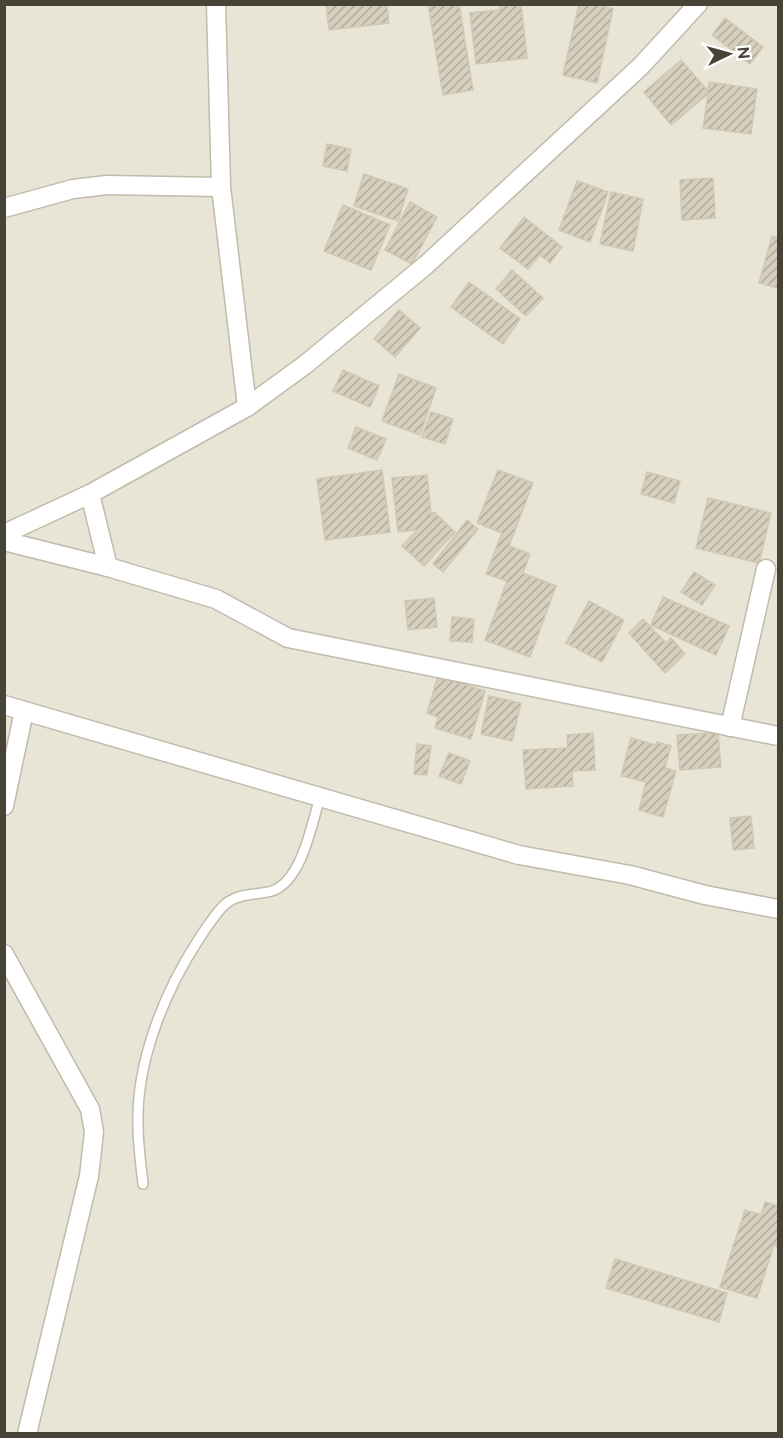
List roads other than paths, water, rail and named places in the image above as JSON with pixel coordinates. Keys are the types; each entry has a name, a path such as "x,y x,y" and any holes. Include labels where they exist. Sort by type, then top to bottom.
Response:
{"street":[{"path":"216,4 221,187 247,407"},
{"path":"4,534 90,494 247,407 306,364 426,265 641,66 698,4"},
{"path":"4,208 73,189 107,184 221,187"},
{"path":"90,494 108,567"},
{"path":"4,541 108,567 216,599 288,639 778,736"},
{"path":"730,727 766,569"},
{"path":"4,705 519,855 630,875 705,895 778,909"},
{"path":"4,806 24,711"},
{"path":"4,954 90,1109 94,1132 89,1176 27,1434"}],"lane":[{"path":"143,1184 138,1124 144,1065 161,1011 181,966 227,902 252,893 273,891 287,880 301,860 320,797"}]}
